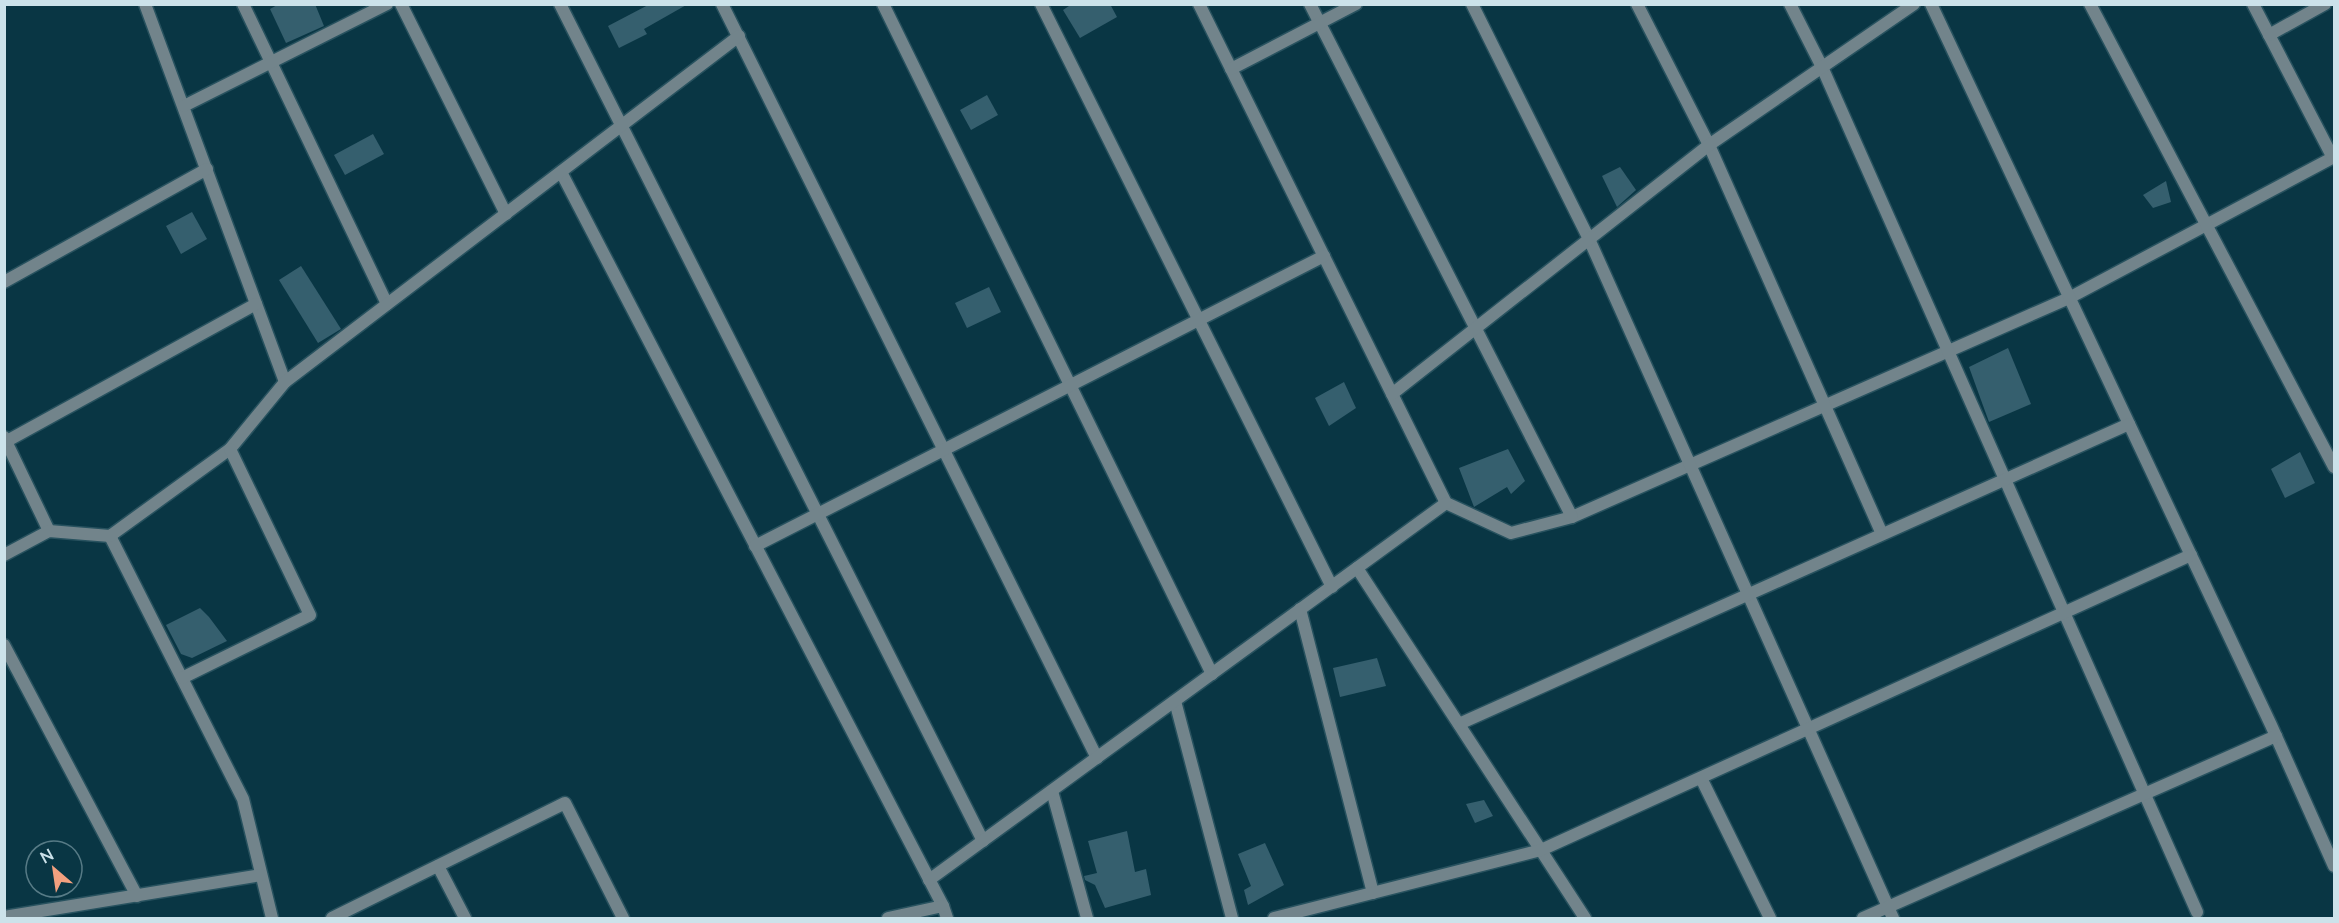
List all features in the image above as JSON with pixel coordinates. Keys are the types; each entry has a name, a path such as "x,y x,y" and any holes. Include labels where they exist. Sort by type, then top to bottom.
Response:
{"street":[{"path":"145,4 285,382"},
{"path":"243,4 387,304"},
{"path":"184,106 387,4"},
{"path":"401,4 506,214"},
{"path":"560,4 620,127 983,840"},
{"path":"722,4 1097,758"},
{"path":"883,4 1212,674"},
{"path":"1041,4 1332,587"},
{"path":"1199,4 1446,503 1511,533 1572,517 2069,298 2333,157 2253,4"},
{"path":"1310,4 1572,517"},
{"path":"1231,69 1356,4"},
{"path":"1472,4 1589,239 1891,913"},
{"path":"1637,4 1709,145 1882,534"},
{"path":"1791,4 1822,67 2197,912"},
{"path":"1392,394 1709,145 1914,4"},
{"path":"1931,4 2276,736 2334,866"},
{"path":"2090,4 2334,467"},
{"path":"2269,35 2325,4"},
{"path":"4,555 50,531 110,536 230,449 285,382 739,36"},
{"path":"4,282 207,169"},
{"path":"561,172 945,912 888,918"},
{"path":"755,546 1324,256"},
{"path":"50,531 6,439 256,304"},
{"path":"1459,724 2129,424"},
{"path":"182,678 310,615 230,449"},
{"path":"929,880 1446,503"},
{"path":"110,536 243,799 272,918"},
{"path":"1274,918 1540,850 2191,555"},
{"path":"1357,568 1585,918"},
{"path":"1300,609 1373,893"},
{"path":"4,645 137,896"},
{"path":"1175,701 1232,918"},
{"path":"1863,918 1891,913 2145,794 2276,736"},
{"path":"1701,778 1770,918"},
{"path":"1052,791 1087,918"},
{"path":"332,918 565,803 623,918"},
{"path":"438,866 465,918"},
{"path":"4,917 261,875"}],"building":[{"path":"279,4 315,4 324,26 286,43 270,9"},
{"path":"650,4 688,4 644,29 647,34 619,48 608,26"},
{"path":"1072,4 1110,4 1117,17 1080,38 1063,10"},
{"path":"987,95 998,115 971,130 960,110"},
{"path":"373,134 384,154 345,175 334,155"},
{"path":"1620,167 1636,190 1617,207 1602,176"},
{"path":"2166,181 2171,202 2153,208 2143,195"},
{"path":"192,212 207,239 181,254 166,226"},
{"path":"301,266 341,329 318,343 279,280"},
{"path":"989,287 1001,312 967,328 955,303"},
{"path":"2008,348 2031,404 1989,422 1969,367"},
{"path":"1344,382 1356,408 1329,426 1315,398"},
{"path":"1508,449 1525,481 1511,494 1507,487 1474,507 1459,468"},
{"path":"2300,452 2315,483 2285,498 2271,469"},
{"path":"200,608 227,641 192,658 181,654 166,625"},
{"path":"1377,658 1386,686 1340,697 1333,668"},
{"path":"1484,800 1493,816 1475,823 1466,804"},
{"path":"1127,831 1135,872 1146,869 1151,895 1105,908 1095,885 1085,880 1084,876 1097,873 1088,841"},
{"path":"1265,843 1284,885 1248,905 1244,890 1251,886 1238,854"}]}
